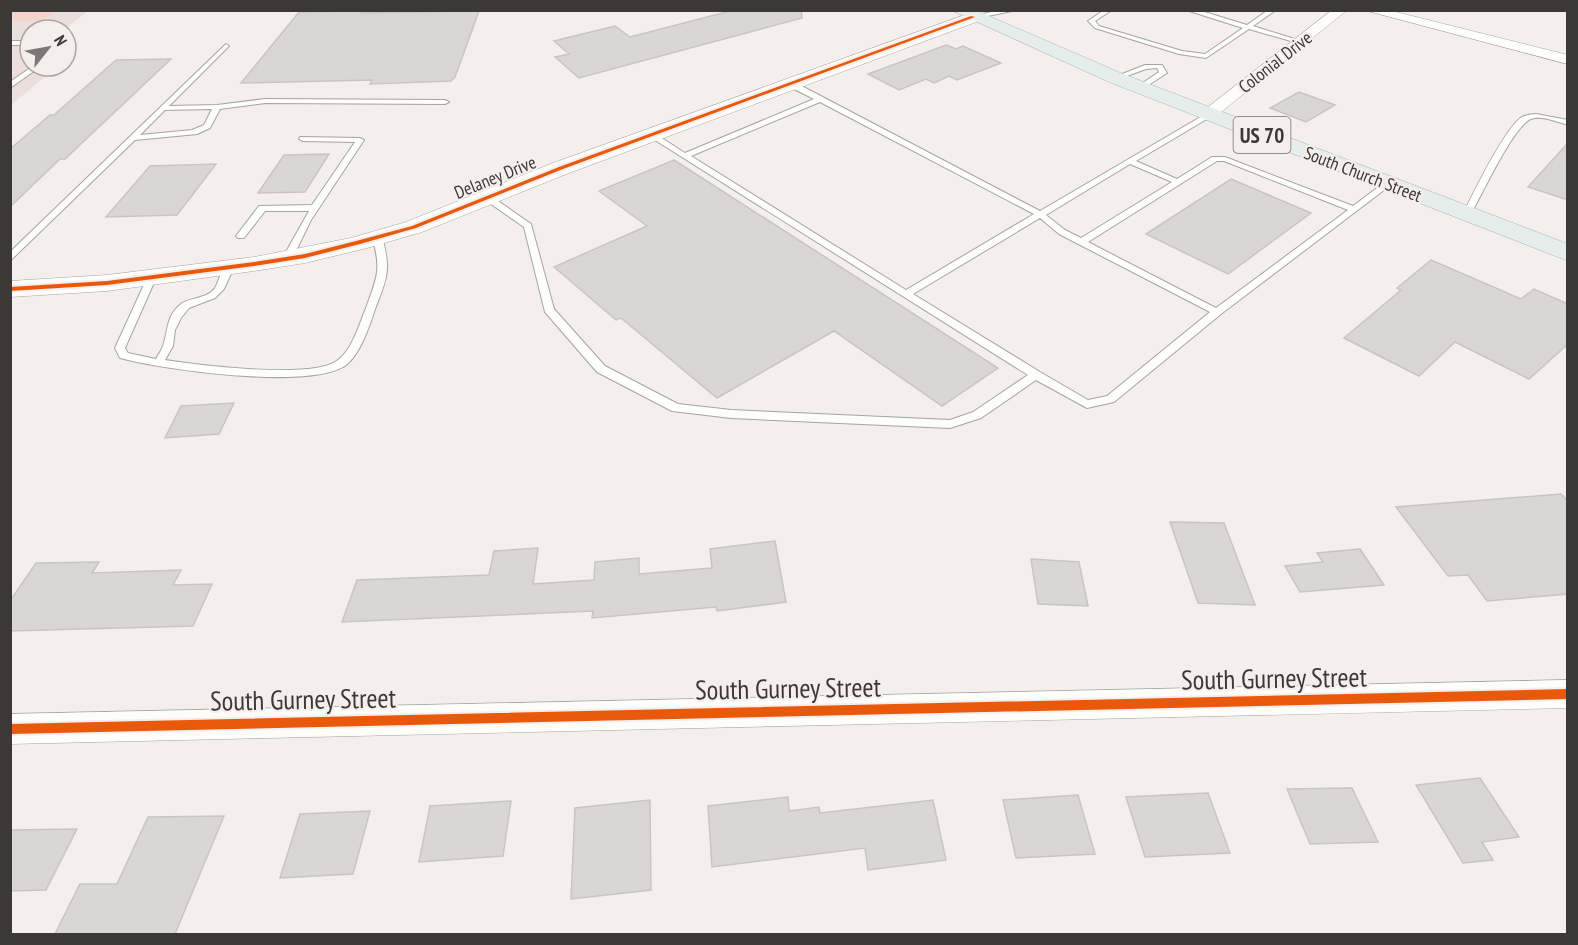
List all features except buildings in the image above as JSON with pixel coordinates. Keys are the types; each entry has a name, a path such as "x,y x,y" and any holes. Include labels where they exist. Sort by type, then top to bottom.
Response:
{"main road":[{"name":"South Church Street","path":"974,13 1116,78 1568,253"}],"street":[{"name":"Colonial Drive","path":"1209,114 1341,10"},
{"path":"1370,10 1568,60"},
{"name":"Delaney Drive","path":"10,289 151,278 287,259 414,227 974,13"},
{"name":"South Gurney Street","path":"10,729 1568,694"}],"lane":[{"path":"974,13 1014,10"},
{"path":"1109,10 1091,21 1097,27 1181,53 1206,56 1273,10"},
{"path":"1189,10 1301,42"},
{"path":"10,258 226,46"},
{"path":"1116,78 1145,67 1160,66 1181,53"},
{"path":"1141,88 1163,73 1160,66"},
{"path":"791,84 1040,214 1062,232 1217,312"},
{"path":"685,156 820,99"},
{"path":"163,108 217,107 266,101 445,102"},
{"path":"132,138 194,132 207,126 217,107"},
{"path":"906,294 1209,114"},
{"path":"1467,214 1513,130 1525,118 1541,116 1568,123"},
{"path":"651,135 1036,375 1087,404 1110,399 1217,312 1388,183"},
{"path":"287,259 315,208 360,140 303,139"},
{"path":"1081,242 1215,159 1225,159 1354,209"},
{"path":"1129,161 1178,182"},
{"path":"488,198 528,226 549,310 601,369 676,408 731,414 950,424 977,415 1036,375"},
{"path":"241,236 262,208 315,208"},
{"path":"151,278 120,348 124,356 158,364 302,374 340,365 365,323 386,263 377,237"},
{"path":"158,364 168,346 170,330 176,317 185,306 212,296 219,289 229,267"}],"shaded area":[{"path":"11,10 55,11 45,18 18,18 18,21 11,21"},
{"path":"11,11 88,11 78,19 18,18 18,78 44,78 11,105"}],"cycle path":[{"path":"10,289 107,283 254,264 305,256 358,243 414,227 561,168 973,17"},
{"path":"10,729 1568,694"}]}
